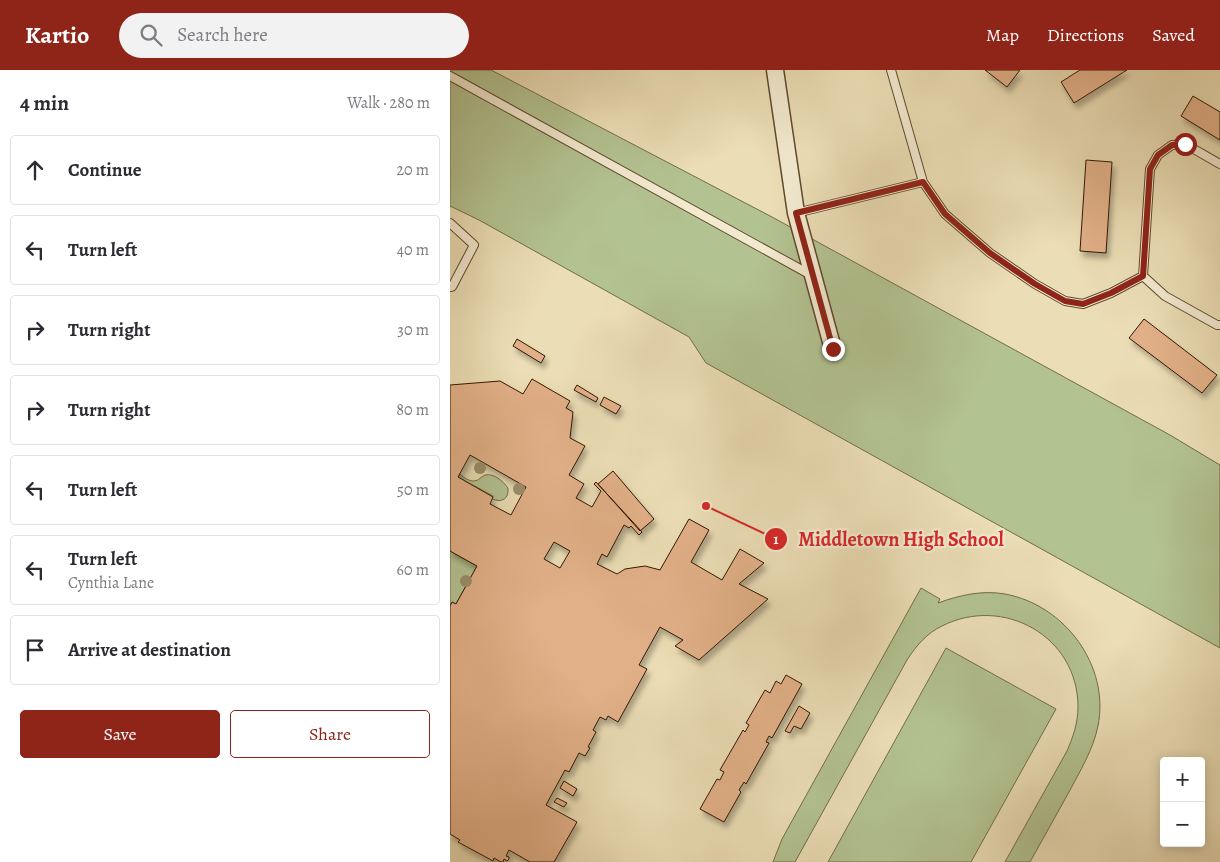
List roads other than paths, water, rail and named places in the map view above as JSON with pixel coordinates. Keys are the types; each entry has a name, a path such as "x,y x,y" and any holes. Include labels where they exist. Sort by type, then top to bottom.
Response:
{"street":[{"path":"775,70 796,213 833,349"}],"lane":[{"path":"891,70 923,182 945,214 990,253 1035,284 1065,301 1083,304 1111,293 1143,276"},
{"path":"450,76 813,276"},
{"path":"1143,276 1150,169 1158,155 1172,145 1185,144 1220,164"},
{"path":"796,213 923,182"},
{"path":"450,223 474,245 452,287 450,287"},
{"path":"1143,276 1165,296 1220,325"}],"place":[{"name":"Middletown High School","path":"706,506"}]}
